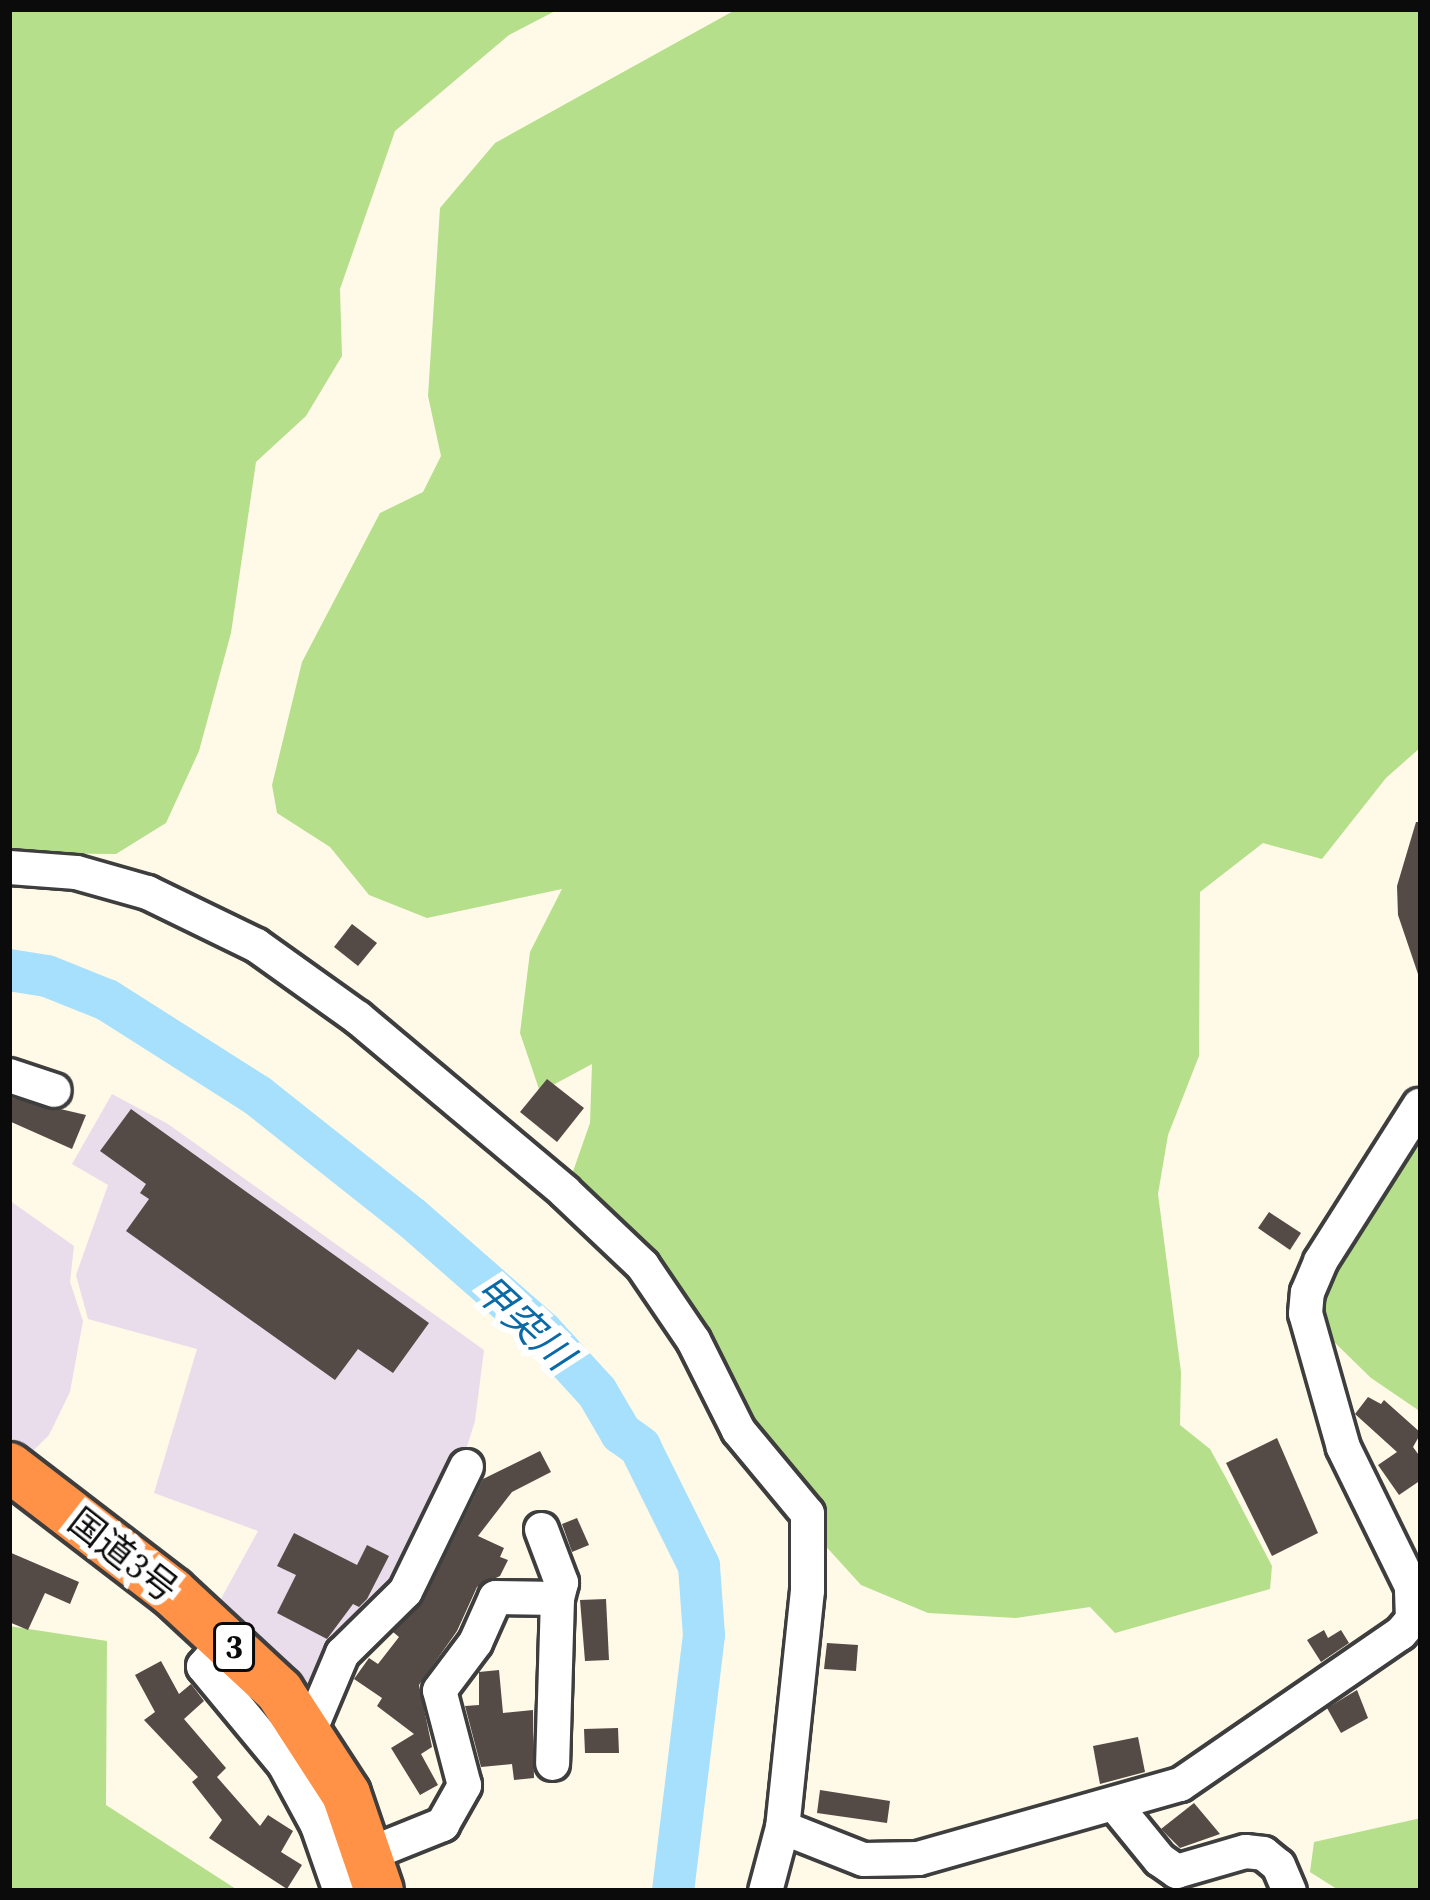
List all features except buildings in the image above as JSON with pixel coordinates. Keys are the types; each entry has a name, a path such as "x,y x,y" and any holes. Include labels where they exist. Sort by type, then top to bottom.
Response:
{"highway":[{"name":"国道3号","path":"9,1467 225,1640 279,1691 346,1794 375,1872"}],"street":[{"path":"9,868 76,872 147,892 256,945 358,1017 564,1191 642,1265 693,1340 738,1430 807,1514 807,1590 782,1827 765,1891"},
{"path":"9,1075 54,1090"},
{"path":"782,1827 863,1859 918,1858 1180,1784 1378,1653 1412,1619 1412,1586 1343,1447 1305,1312 1306,1292 1320,1261 1419,1106"},
{"path":"309,1732 342,1653 405,1592 466,1466"},
{"path":"541,1529 561,1582 556,1598 552,1763"},
{"path":"375,1872 442,1824 464,1785 439,1690 475,1642 495,1597 556,1598"},
{"path":"225,1640 203,1666 284,1763 317,1825 340,1891"},
{"path":"1115,1804 1159,1858 1176,1870 1245,1851 1263,1853 1278,1865 1289,1891"}],"shaded area":[{"path":"112,1094 168,1124 484,1350 475,1421 464,1456 402,1582 314,1696 281,1659 217,1606 258,1531 154,1493 197,1349 88,1319 76,1275 108,1185 72,1164"},
{"path":"9,1200 74,1246 70,1282 83,1321 70,1392 49,1435 31,1453 9,1436"}],"green space":[{"path":"9,9 559,9 509,35 395,131 340,289 342,356 306,416 256,462 231,633 199,751 166,823 116,854 9,853"},
{"path":"737,9 1421,9 1421,747 1386,778 1322,859 1263,843 1200,892 1199,1056 1168,1135 1158,1194 1181,1372 1180,1425 1210,1449 1226,1478 1272,1566 1270,1589 1115,1633 1090,1607 1016,1618 928,1613 861,1585 821,1541 677,1292 613,1214 570,1180 590,1123 592,1064 540,1092 520,1033 530,952 562,889 427,918 369,895 330,847 277,813 272,785 302,662 380,513 423,492 441,456 428,396 440,208 495,143"},
{"path":"1412,1131 1421,1133 1421,1412 1371,1378 1326,1334 1321,1304 1326,1285"},
{"path":"9,1626 107,1641 106,1805 239,1891 9,1891"},
{"path":"1421,1818 1421,1891 1340,1891 1310,1872 1314,1842"}],"waterway":[{"name":"甲突川","path":"9,970 47,976 107,1000 258,1096 412,1218 542,1332 597,1392 621,1433 640,1447 699,1566 704,1635 673,1891"}]}
